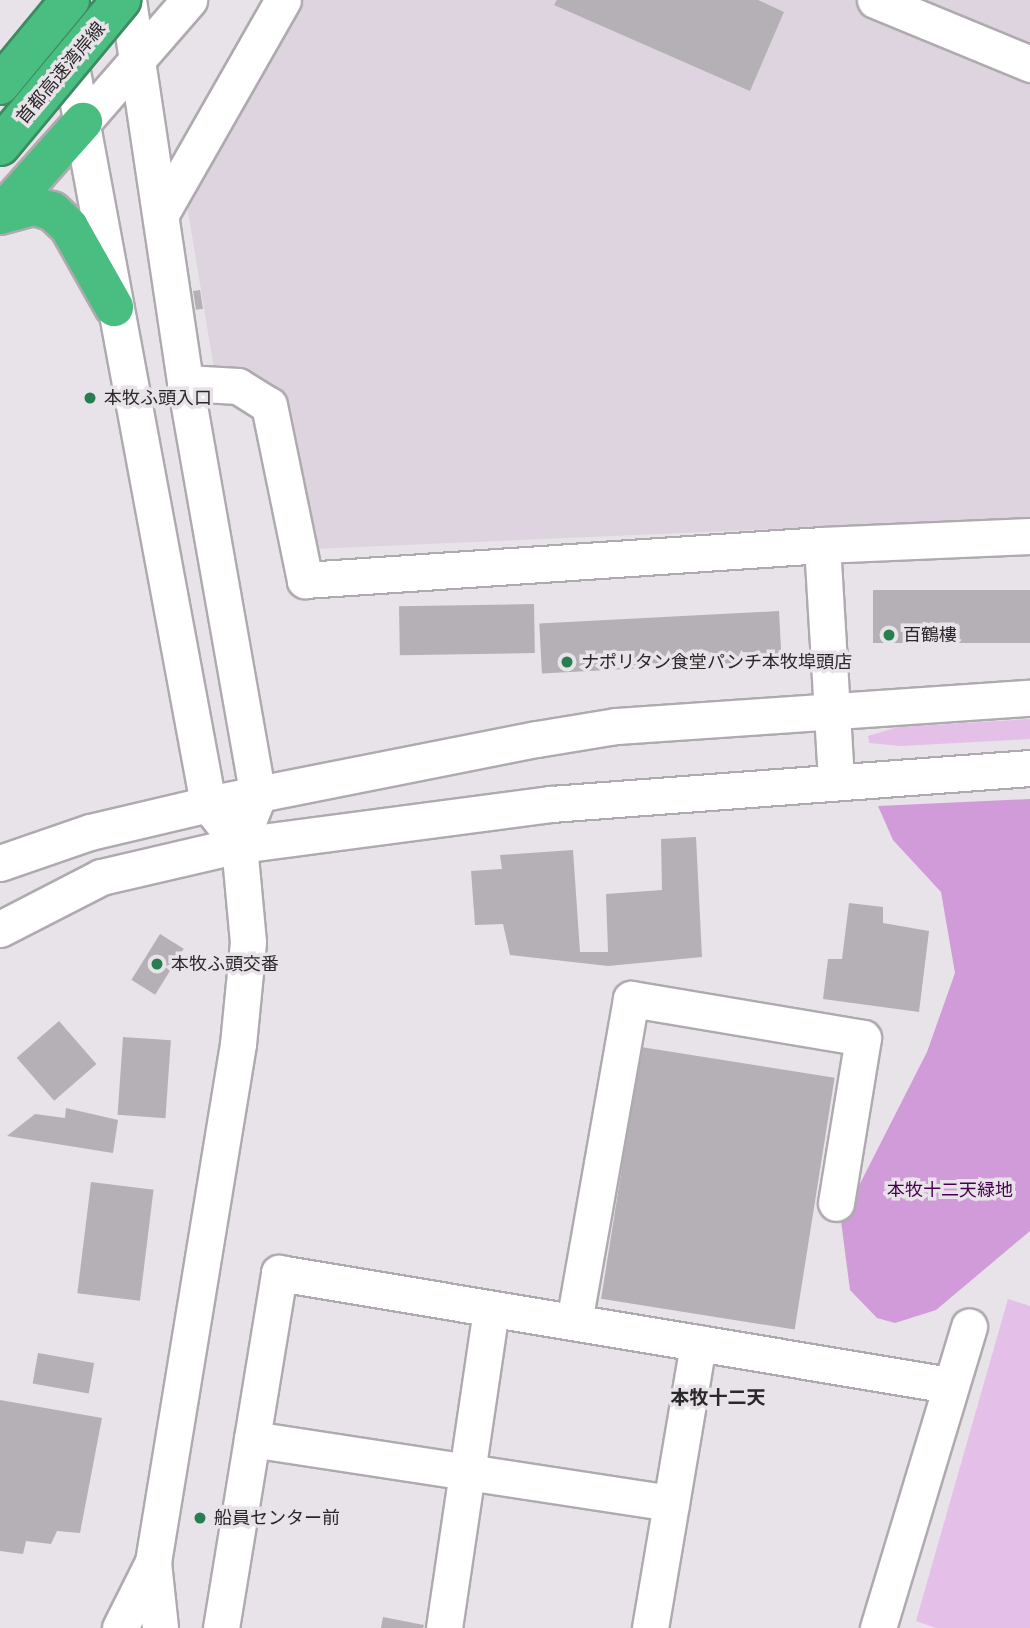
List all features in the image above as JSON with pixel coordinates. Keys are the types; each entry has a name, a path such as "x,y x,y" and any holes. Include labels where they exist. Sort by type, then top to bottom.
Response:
{"highway":[{"path":"0,60 50,0"},
{"path":"0,85 70,0"},
{"path":"0,122 102,0"},
{"name":"首都高速湾岸線","path":"0,146 121,0"},
{"path":"0,215 83,122"},
{"path":"0,215 34,206 52,211 69,227 114,307"}],"street":[{"path":"58,0 83,122 114,307 208,804 239,845"},
{"path":"128,0 162,212 185,383 258,796 239,845 248,942 238,1044 153,1562 160,1628"},
{"path":"83,122 189,0"},
{"path":"162,212 283,0"},
{"path":"875,0 1030,64"},
{"path":"185,383 238,386 269,405 305,580 822,545 1030,536"},
{"path":"822,545 836,780"},
{"path":"0,863 90,832 208,804 616,726 1030,698"},
{"path":"0,929 102,877 239,845 551,804 836,780 1030,768"},
{"path":"574,1322 631,999 863,1038 836,1203"},
{"path":"221,1628 279,1273 949,1385"},
{"path":"444,1628 491,1309"},
{"path":"878,1628 949,1385 969,1326"},
{"path":"650,1628 698,1343"},
{"path":"252,1439 671,1503"},
{"path":"120,1628 153,1562"}],"shaded area":[{"path":"301,0 1030,0 1030,518 313,549 288,399 215,375 186,199"},
{"path":"1030,719 1030,739 900,746 869,743 868,736 898,727"},
{"path":"1008,1299 1030,1306 1030,1628 936,1628 916,1621"}],"green space":[{"name":"本牧十二天緑地","path":"1030,799 1030,1231 936,1310 895,1323 877,1318 850,1290 841,1221 927,1052 955,973 941,892 893,840 878,806"}],"building":[{"path":"557,0 758,0 784,12 750,91 554,5"},
{"path":"200,290 203,309 196,310 193,291"},
{"path":"873,590 1030,590 1030,643 873,643"},
{"path":"534,604 535,653 400,655 399,606"},
{"path":"779,611 782,661 542,673 539,624"},
{"path":"696,837 702,957 608,966 510,955 503,924 475,925 471,871 502,869 500,855 573,850 580,952 608,952 606,894 662,890 661,839"},
{"path":"849,903 883,907 883,923 929,931 919,1012 823,999 828,959 842,959"},
{"name":"本牧ふ頭交番","path":"160,934 184,949 155,995 131,980"},
{"path":"59,1021 96,1064 54,1101 17,1058"},
{"path":"123,1037 171,1040 165,1118 118,1115"},
{"path":"641,1047 835,1078 795,1330 601,1299"},
{"path":"66,1108 118,1120 113,1153 7,1136 35,1114 65,1118"},
{"path":"91,1182 154,1190 140,1301 77,1293"},
{"path":"38,1353 94,1363 89,1393 33,1384"},
{"path":"0,1400 102,1418 80,1533 57,1531 51,1544 26,1541 23,1554 0,1551"},
{"path":"383,1617 424,1625 423,1628 381,1628"}],"place":[{"name":"本牧ふ頭入口","path":"90,398"},
{"name":"百鶴樓","path":"889,635"},
{"name":"ナポリタン食堂パンチ本牧埠頭店","path":"567,662"},
{"name":"本牧ふ頭交番","path":"157,964"},
{"name":"船員センター前","path":"200,1518"}],"district":[{"name":"本牧十二天","path":"718,1398"}]}
